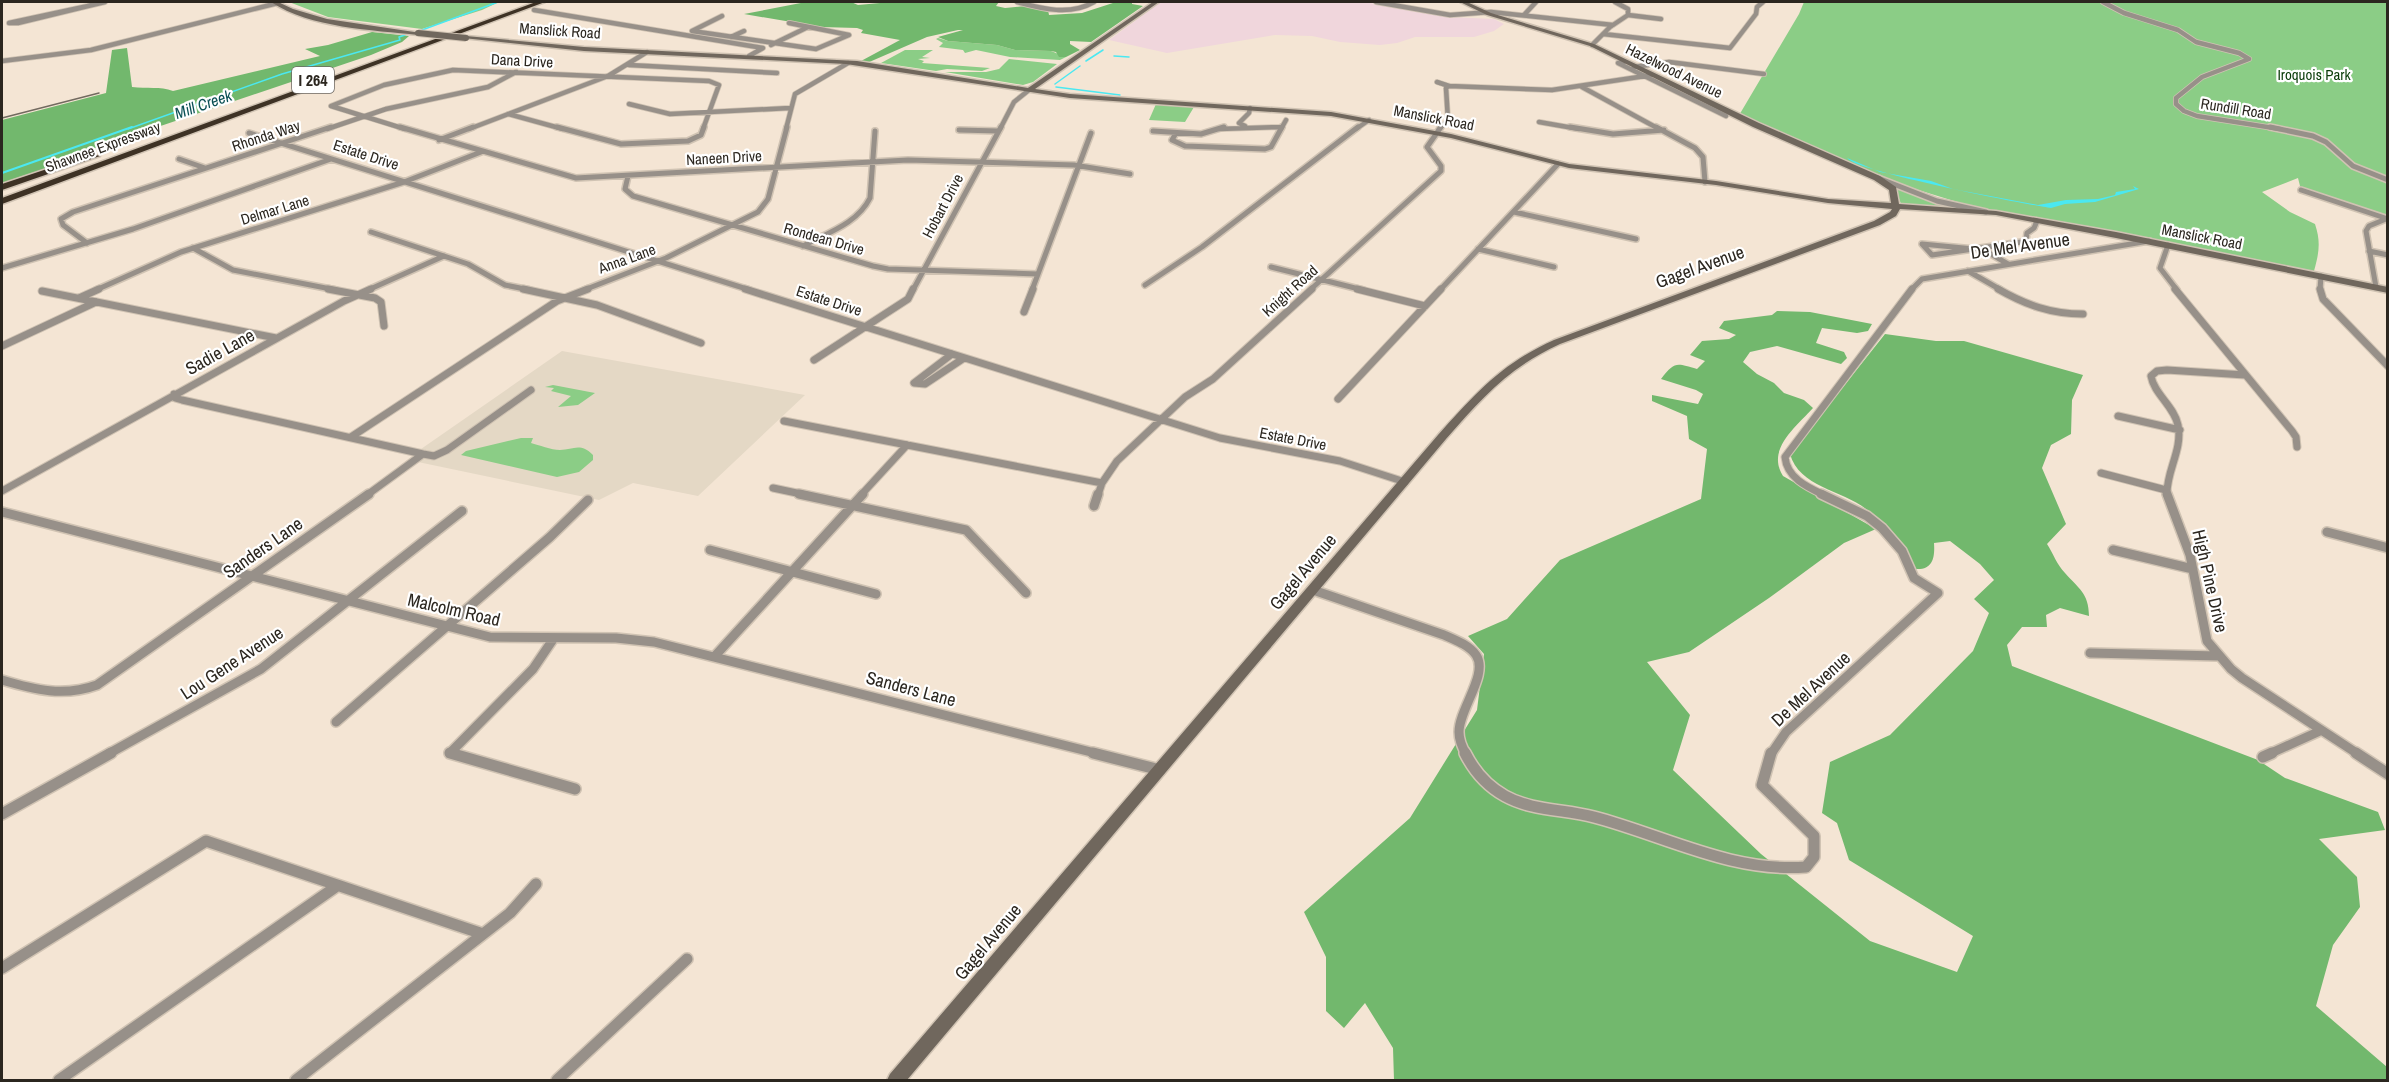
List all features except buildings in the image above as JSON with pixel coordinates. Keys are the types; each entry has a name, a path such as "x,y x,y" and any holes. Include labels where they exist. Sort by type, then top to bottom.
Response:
{"highway":[{"name":"I 264","path":"2,194 527,2"},
{"name":"I 264","path":"215,122 541,2"},
{"path":"2,207 215,122"},
{"name":"Shawnee Expressway","path":"2,201 215,122"},
{"path":"2,187 183,128"}],"main road":[{"name":"Manslick Road","path":"276,2 295,13 326,22 418,33 536,45 848,63 1108,100 1314,112 1438,133 1558,164 1705,182 1766,195 2011,217"},
{"path":"1031,89 1156,2"},
{"name":"Hazelwood Avenue","path":"1463,2 1486,13 1592,45 1707,102 1874,177"},
{"path":"1874,177 1886,193 1891,207"},
{"name":"Manslick Road","path":"1828,202 1853,206 1986,212 2149,241 2388,290"},
{"path":"1853,206 1871,213 1876,219"},
{"name":"Gagel Avenue","path":"896,1080 1482,392 1501,373 1517,361 1573,336 1845,233 1880,222 1893,214 1891,207 1876,219 1848,229 1845,233"}],"street":[{"path":"99,3 16,24 9,23 90,4 105,2"},
{"path":"2,61 91,50 276,2"},
{"path":"1017,2 1060,9 1084,7 1094,2"},
{"path":"1376,2 1454,15 1486,13 1524,15 1613,25"},
{"path":"1524,15 1536,2"},
{"path":"1615,2 1628,9 1628,15"},
{"path":"1604,34 1731,48 1756,14 1757,7 1763,2"},
{"name":"Rundill Road","path":"2103,2 2124,13 2178,30 2196,42 2239,52 2249,59 2198,80 2176,98 2176,104 2180,108 2209,118 2313,136 2325,142 2353,166 2388,180"},
{"path":"1410,8 1421,3"},
{"path":"534,10 762,48"},
{"path":"716,14 722,16 692,31 816,49 849,35 789,23"},
{"path":"1592,45 1613,25 1628,15 1661,19"},
{"path":"709,22 723,24"},
{"path":"749,56 808,27"},
{"path":"730,37 744,31"},
{"path":"439,140 608,76 647,52"},
{"path":"1624,62 1618,63 1726,116"},
{"path":"1634,67 1669,62 1764,74"},
{"name":"Anna Lane","path":"351,437 565,297 659,262 733,225 765,206 796,92 848,63"},
{"path":"628,64 777,73"},
{"name":"Dana Drive","path":"332,106 379,87 445,71 516,72 717,83 719,86 710,112"},
{"name":"Rhonda Way","path":"87,243 63,225 61,219 73,212 361,117 400,105 481,89 516,72"},
{"path":"1437,82 1449,86 1544,90 1652,75"},
{"name":"Knight Road","path":"1095,506 1102,483 1117,461 1185,397 1213,378 1441,171 1442,166 1427,147 1448,120 1446,88 1449,86"},
{"path":"1582,86 1664,130 1701,153 1706,174 1705,182"},
{"name":"Hobart Drive","path":"814,360 905,303 1014,102 1031,89"},
{"path":"1699,103 1707,102"},
{"path":"629,104 670,114 790,108"},
{"name":"Naneen Drive","path":"332,106 333,109 567,177 627,176 873,161 1079,165 1130,174"},
{"path":"1245,126 1239,123 1249,113 1250,108"},
{"path":"508,114 621,144 693,140 701,135 710,112"},
{"path":"1176,133 1172,140 1185,146 1265,150 1271,147 1286,120"},
{"path":"1145,285 1202,247 1341,138 1369,120"},
{"path":"1539,122 1613,134 1664,130"},
{"path":"1153,131 1201,134 1224,127 1281,127"},
{"path":"959,130 998,131"},
{"path":"803,246 854,218 866,208 870,198 875,131"},
{"name":"Estate Drive","path":"249,133 1237,442 1340,461 1405,482"},
{"path":"1024,312 1091,134"},
{"name":"Delmar Lane","path":"79,298 167,257 404,182 481,152"},
{"path":"178,159 205,168"},
{"path":"2,268 87,243 332,159"},
{"path":"1338,399 1558,164"},
{"name":"Rondean Drive","path":"627,176 626,192 633,196 878,267 1038,274"},
{"path":"1874,177 1937,201 1986,212"},
{"path":"2301,190 2387,219"},
{"path":"1514,212 1636,239"},
{"path":"2376,287 2367,228 2387,219"},
{"path":"1974,249 1932,255 1922,244 1933,244 1984,250 2026,241 2027,233 2034,228 2037,221"},
{"path":"371,232 468,264 504,285 607,308 701,343"},
{"name":"De Mel Avenue","path":"1313,590 1444,635 1463,643 1476,655 1481,666 1480,675 1458,731 1470,764 1488,785 1509,798 1526,806 1593,816 1707,853 1767,868 1806,867 1814,858 1814,836 1762,785 1770,753 1786,732 1938,593 1914,578 1911,566 1902,550 1886,531 1855,509 1793,478 1786,469 1785,457 1916,283 1930,276 2149,241"},
{"path":"2169,245 2161,264 2161,271 2292,431 2296,437 2297,447"},
{"path":"193,248 214,262 233,270 358,294 381,302 384,326"},
{"path":"1478,249 1554,267"},
{"path":"1984,250 2008,264"},
{"path":"2369,251 2388,255"},
{"path":"276,338 358,294 444,256"},
{"path":"1271,267 1425,306"},
{"path":"1968,270 2033,308 2052,314 2083,314"},
{"path":"2321,276 2320,293 2323,299 2388,366"},
{"name":"Sadie Lane","path":"42,291 276,338"},
{"path":"2,346 97,302"},
{"name":"Sadie Lane","path":"2,491 276,338"},
{"path":"952,354 914,383 925,384 964,358"},
{"path":"2101,472 2166,490 2180,441 2180,430 2178,418 2152,382 2153,373 2167,370 2245,375"},
{"name":"Sanders Lane","path":"2,681 40,691 64,694 89,688 104,680 423,454 434,456 447,450 531,390"},
{"path":"174,394 175,398 182,400 423,454"},
{"path":"2118,416 2180,430"},
{"path":"784,421 1102,483"},
{"path":"714,657 907,445"},
{"path":"773,488 966,530 1026,593"},
{"name":"High Pine Drive","path":"2166,490 2182,529 2193,569 2205,636 2210,647 2242,678 2388,774"},
{"path":"336,722 550,537 588,500"},
{"name":"Lou Gene Avenue","path":"2,814 241,681 348,602 462,511"},
{"name":"Malcolm Road","path":"2,512 490,638 616,638 654,642"},
{"path":"2327,532 2388,548"},
{"path":"710,550 876,594"},
{"path":"2113,550 2193,569"},
{"path":"554,638 533,669 450,753 575,789"},
{"name":"Sanders Lane","path":"654,642 1160,770"},
{"path":"2090,653 2218,656"},
{"path":"2263,757 2320,731"},
{"path":"2,968 206,841 483,934"},
{"path":"296,1080 510,913 536,884"},
{"path":"59,1080 337,886"},
{"path":"557,1080 687,959"}],"shaded area":[{"path":"1161,2 1366,2 1449,17 1494,19 1504,24 1494,31 1474,37 1415,37 1397,43 1380,45 1340,42 1312,36 1275,35 1167,53 1109,40"},
{"path":"562,351 805,395 698,496 633,483 599,500 418,462 433,452 421,449"}],"green space":[{"path":"289,2 499,2 482,10 422,29 328,17"},
{"path":"806,2 851,2 858,5 891,2 999,2 996,6 1005,8 1025,6 1048,10 1049,15 1082,13 1116,2 1132,2 1132,4 1143,6 1091,42 1070,41 1070,44 1080,50 1066,57 1059,57 1056,52 1051,51 1015,50 997,45 948,41 938,37 963,30 958,30 927,37 867,63 861,61 900,40 861,33 863,30 857,28 821,27 744,14"},
{"name":"Iroquois Park","path":"1804,2 2387,2 2387,219 2301,190 2298,178 2262,192 2290,212 2315,224 2319,248 2314,271 2262,263 2105,230 1981,208 1889,180 1738,117"},
{"path":"372,32 409,36 402,42 371,55 54,162 60,166 2,185 2,120 106,93 112,50 127,48 132,87 173,91 320,56 305,49"},
{"path":"936,39 997,45 1015,50 1051,51 1066,57 1060,60 1010,57 976,50 965,53 963,50 939,47 943,43"},
{"path":"905,50 933,50 922,57 930,58 918,59 924,61 922,63 990,68 982,71 947,69 936,71 881,63"},
{"path":"1009,59 1057,64 1033,82 1023,85 945,72 986,72 999,69"},
{"path":"1156,104 1194,107 1185,122 1149,120"},
{"path":"1891,184 1958,207 1901,204"},
{"path":"1777,311 1810,312 1872,324 1868,331 1857,333 1822,328 1816,343 1844,352 1847,358 1841,364 1777,346 1750,352 1743,362 1757,374 1774,383 1784,393 1804,400 1813,408 1785,439 1781,448 1778,457 1783,476 1876,529 1844,543 1769,598 1689,652 1647,662 1690,715 1673,770 1761,854 1870,941 1957,972 1973,936 1849,860 1837,823 1822,813 1830,762 1890,735 1973,651 1989,613 1974,599 1994,580 1980,564 1950,541 1934,543 1932,562 1922,569 1916,569 1900,544 1873,515 1856,503 1822,487 1802,474 1790,454 1885,334 1936,341 1964,341 2083,375 2072,400 2071,434 2051,445 2042,468 2066,524 2047,544 2065,573 2085,596 2089,616 2060,608 2046,615 2047,627 2022,627 2007,645 2012,666 2258,760 2285,778 2378,812 2385,830 2319,839 2357,877 2360,907 2333,945 2316,1006 2387,1067 2387,1080 1394,1080 1393,1048 1365,1003 1344,1028 1326,1011 1326,957 1304,912 1410,818 1477,710 1484,654 1468,636 1507,619 1560,560 1701,499 1707,449 1689,439 1687,416 1652,401 1652,395 1698,404 1703,394 1661,379 1676,365 1697,369 1705,361 1690,355 1702,341 1729,339 1736,335 1719,328 1724,321 1772,315"},
{"path":"553,385 595,393 578,405 558,407 571,396 551,391 554,388 545,387"},
{"path":"521,438 533,438 531,443 553,449 584,449 593,455 593,460 579,472 557,477 461,455 466,451"}],"water":[{"path":"1847,158 1873,169 1857,164"},
{"path":"1889,174 1931,181 1952,189 1908,178"},
{"path":"2133,186 2139,189 2095,202 2065,204 2051,208 1959,190 2038,205 2066,200 2098,199 2115,195 2116,192 2135,189"}],"waterway":[{"name":"Mill Creek","path":"422,30 498,2"},
{"name":"Mill Creek","path":"128,129 282,74 400,40 399,37 405,35"},
{"path":"1086,61 1103,50"},
{"path":"1114,56 1129,57"},
{"path":"1055,84 1080,66"},
{"path":"1056,87 1120,95"},
{"name":"Mill Creek","path":"2,173 132,127"}],"railway":[{"path":"2,118 99,93"}]}
